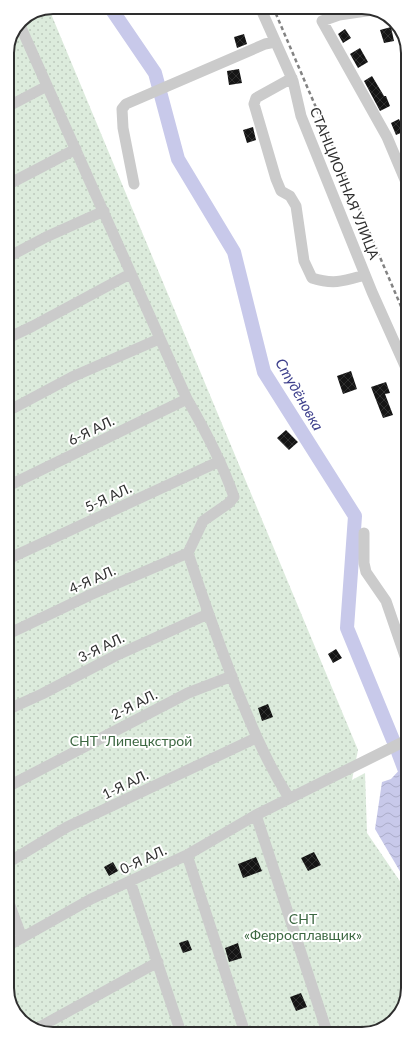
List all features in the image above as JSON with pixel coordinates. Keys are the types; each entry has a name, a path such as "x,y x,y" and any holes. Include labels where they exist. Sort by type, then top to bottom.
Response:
{"street":[{"name":"СТАНЦИОННАЯ УЛИЦА","path":"263,14 292,78 301,116 365,275 401,357"},
{"path":"346,14 322,21 387,137 401,170"},
{"path":"22,30 104,211 159,339 187,399 205,430 220,461 234,497 229,503 203,521 188,553 208,614 256,738 271,770 289,798"},
{"path":"134,184 122,109 126,104 266,44 275,42"},
{"path":"292,78 256,98 254,104 276,179 282,191 290,196 296,206 304,261 312,278 324,282 337,283 365,275"},
{"path":"14,103 47,86"},
{"path":"14,181 76,149"},
{"path":"14,254 46,237 104,211"},
{"path":"14,335 130,274"},
{"path":"14,408 72,377 159,339"},
{"name":"6-Я АЛ.","path":"14,483 187,399"},
{"name":"5-Я АЛ.","path":"14,556 220,461"},
{"path":"364,533 364,563 366,572 386,601 401,645"},
{"name":"4-Я АЛ.","path":"14,631 90,595 188,553"},
{"name":"3-Я АЛ.","path":"14,707 115,656 208,614"},
{"name":"2-Я АЛ.","path":"14,783 188,693 232,676"},
{"name":"1-Я АЛ.","path":"14,859 67,827 256,738"},
{"name":"0-Я АЛ.","path":"14,942 91,899 187,855 256,815 401,743"},
{"path":"256,815 325,1027"},
{"path":"187,855 243,1027"},
{"path":"130,881 179,1027"},
{"path":"14,916 22,938"},
{"path":"42,1025 158,962"}],"green space":[{"name":"СНТ \"Липецкстрой","path":"51,14 358,750 352,780 365,773 367,833 401,883 401,993 394,1010 390,1016 382,1022 367,1027 50,1027 40,1025 29,1019 21,1010 16,1001 14,988 14,50 17,38 25,25 38,17"}],"water":[{"path":"401,768 401,873 375,829 382,782 391,779"}],"building":[{"path":"391,27 394,41 384,43 380,30"},
{"path":"345,29 351,38 343,43 338,34"},
{"path":"244,34 247,44 237,48 234,37"},
{"path":"360,48 368,62 358,68 350,54"},
{"path":"239,69 242,83 229,85 227,71"},
{"path":"372,76 384,96 386,96 390,106 380,111 364,81"},
{"path":"399,119 401,123 401,133 396,135 391,123"},
{"path":"253,127 256,140 247,143 243,130"},
{"path":"351,371 357,389 343,394 337,376"},
{"path":"386,382 390,393 385,394 393,415 383,418 371,387"},
{"path":"286,430 298,442 289,450 277,438"},
{"path":"336,649 342,658 333,663 328,654"},
{"path":"268,704 273,717 262,721 258,708"},
{"path":"314,852 321,865 308,871 301,858"},
{"path":"256,857 262,871 243,878 238,864"},
{"path":"113,862 118,871 109,876 104,867"},
{"path":"188,940 192,950 183,953 179,943"},
{"path":"238,943 242,958 229,962 225,948"},
{"path":"301,993 307,1007 296,1011 290,997"}],"waterway":[{"name":"Студёновка","path":"115,14 155,73 178,159 234,252 264,372 355,516 347,628 393,740"},
{"name":"Студёновка","path":"398,752 401,760"}],"railway":[{"path":"276,14 401,306"}],"park label":[{"name":"СНТ «Ферросплавщик»","path":"303,926"}]}
